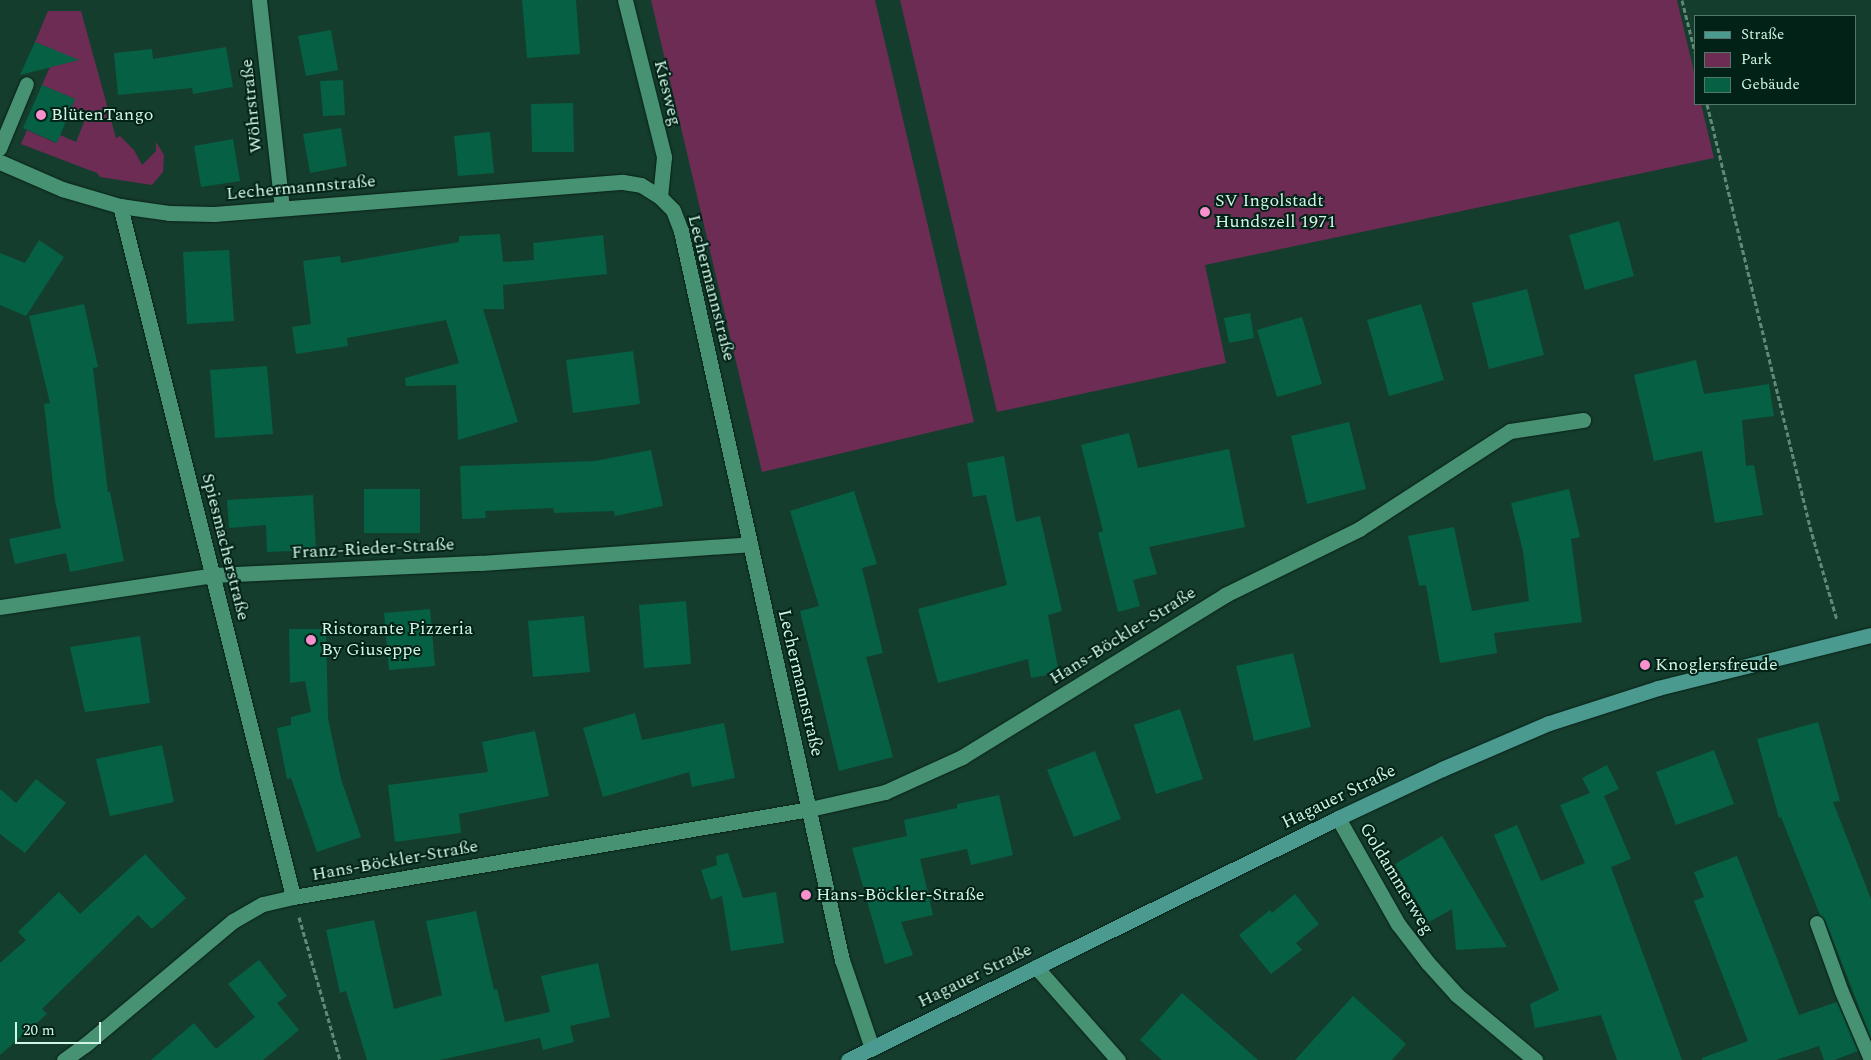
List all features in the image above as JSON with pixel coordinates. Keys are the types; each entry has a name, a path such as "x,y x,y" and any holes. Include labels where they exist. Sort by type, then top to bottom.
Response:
{"street":[{"name":"Wöhrstraße","path":"259,0 282,208"},
{"name":"Kiesweg","path":"624,0 664,157 660,197"},
{"name":"Lechermannstraße","path":"0,162 62,189 120,206 169,213 214,214 623,182 641,185 660,197 673,210 681,231 842,960 872,1048"},
{"name":"Spiesmacherstraße","path":"120,206 293,897"},
{"name":"Hans-Böckler-Straße","path":"64,1060 85,1045 233,921 263,904 293,897 810,810 885,792 962,757 1226,595 1359,529 1510,432 1583,420"},
{"name":"Franz-Rieder-Straße","path":"0,607 213,575 481,563 750,544"},
{"name":"Hagauer Straße","path":"848,1060 1338,818 1442,769 1549,723 1658,688 1871,635"},
{"name":"Goldammerweg","path":"1338,818 1398,924 1428,963 1457,995 1535,1060"},
{"path":"1036,967 1118,1060"}],"lane":[{"path":"0,148 27,84"},
{"path":"1817,923 1842,992 1871,1060"}],"path":[{"path":"1682,0 1694,48"},
{"path":"1708,105 1812,534 1843,642"},
{"path":"293,897 340,1060"}],"green space":[{"path":"651,0 875,0 974,422 762,472"},
{"name":"SV Ingolstadt Hundszell 1971","path":"900,0 1677,0 1694,72 1694,105 1701,105 1714,158 1205,265 1226,363 997,412"},
{"path":"48,11 81,11 116,138 120,136 134,150 142,165 156,151 156,142 164,155 163,172 152,185 100,177 97,173 21,144 27,130 56,143 60,135 76,142 87,115 71,108 75,99 42,85 57,51 35,42"}],"building":[{"path":"522,0 576,0 580,54 527,58"},
{"path":"331,30 338,70 306,76 298,36"},
{"path":"35,42 79,60 20,75"},
{"path":"226,47 233,87 193,94 192,88 118,95 114,53 152,49 153,59"},
{"path":"343,80 345,115 323,116 320,81"},
{"path":"42,85 75,99 57,143 23,128"},
{"path":"573,103 574,152 532,152 531,104"},
{"path":"341,128 347,166 310,173 303,134"},
{"path":"490,132 494,173 458,176 454,136"},
{"path":"233,139 240,181 201,187 194,146"},
{"path":"1619,221 1634,276 1585,290 1569,235"},
{"path":"500,234 503,262 534,260 533,243 603,235 607,274 503,285 504,309 483,309 518,422 458,440 456,385 406,386 405,378 459,363 446,320 347,338 348,346 296,354 292,327 311,324 303,261 340,256 341,263 459,242 459,236"},
{"path":"39,240 64,257 26,316 0,305 0,253 25,263"},
{"path":"229,250 234,321 187,324 183,252"},
{"path":"1527,289 1544,355 1489,369 1472,303"},
{"path":"84,304 98,367 93,368 108,492 110,492 124,561 70,572 66,553 15,564 9,539 61,528 55,501 44,404 50,403 29,316"},
{"path":"1421,304 1444,380 1389,396 1367,320"},
{"path":"1250,313 1254,338 1229,343 1224,318"},
{"path":"1302,317 1322,384 1277,397 1257,330"},
{"path":"633,351 640,404 573,413 566,360"},
{"path":"1696,360 1704,394 1769,384 1774,416 1742,420 1746,466 1754,465 1763,515 1715,523 1702,451 1654,461 1634,375"},
{"path":"267,366 273,434 215,438 210,370"},
{"path":"1349,422 1366,489 1307,504 1291,436"},
{"path":"1129,433 1138,468 1229,449 1245,527 1149,547 1157,574 1133,580 1140,606 1118,612 1098,533 1103,531 1081,445"},
{"path":"651,450 663,506 615,516 614,511 554,513 553,508 485,511 486,518 462,519 460,466 595,461"},
{"path":"1004,456 1016,522 1040,516 1062,611 1048,615 1059,673 1031,678 1028,659 938,683 918,609 1007,585 986,495 973,497 967,463"},
{"path":"364,489 420,489 420,533 364,533"},
{"path":"1569,489 1580,537 1571,539 1582,622 1494,633 1497,653 1440,663 1426,585 1419,586 1408,536 1454,527 1472,611 1529,601 1523,551 1511,503"},
{"path":"854,491 877,564 862,568 883,653 866,657 893,757 839,771 800,611 819,606 790,511"},
{"path":"313,495 316,550 267,552 266,525 229,528 227,500"},
{"path":"686,601 691,664 644,668 639,605"},
{"path":"430,609 435,666 389,670 384,613"},
{"path":"584,616 590,672 533,677 528,621"},
{"path":"289,629 326,629 328,718 341,779 361,837 317,852 291,778 287,779 277,728 291,725 291,717 311,712 305,681 290,683"},
{"path":"140,636 150,703 85,712 70,647"},
{"path":"1293,653 1311,727 1254,741 1236,666"},
{"path":"1180,709 1203,779 1156,794 1134,725"},
{"path":"635,713 642,740 724,723 735,778 692,787 689,772 603,797 583,728"},
{"path":"1818,722 1840,801 1833,802 1871,899 1871,1038 1825,920 1820,915 1781,817 1779,818 1757,739"},
{"path":"535,731 549,796 459,814 461,833 395,842 388,785 488,772 482,742"},
{"path":"162,745 174,802 110,816 96,759"},
{"path":"1714,750 1734,804 1676,825 1656,772"},
{"path":"1095,751 1121,819 1074,837 1047,770"},
{"path":"1607,765 1619,789 1604,796 1631,859 1611,867 1682,1060 1617,1060 1601,1015 1535,1028 1530,1004 1559,990 1494,835 1517,825 1541,881 1585,863 1560,805 1590,793 1582,778"},
{"path":"36,779 66,803 25,853 0,834 0,789 16,803"},
{"path":"999,795 1013,855 971,865 967,849 920,859 933,915 901,922 913,955 885,964 852,848 907,836 904,820 957,808 957,804"},
{"path":"1442,836 1507,947 1456,950 1452,909 1429,922 1395,864"},
{"path":"728,853 743,898 776,892 784,943 731,951 722,896 711,900 701,870 717,865 716,856"},
{"path":"145,854 186,898 152,929 138,915 42,1009 47,1014 0,1055 0,963 26,940 18,932 59,892 80,914"},
{"path":"1737,856 1799,1015 1837,1002 1858,1051 1834,1060 1824,1060 1819,1046 1776,1060 1702,1060 1702,1058 1748,1041 1694,901 1704,897 1694,872"},
{"path":"1295,894 1319,924 1296,943 1302,950 1271,974 1239,935 1270,910 1272,913"},
{"path":"476,911 494,990 497,989 505,1022 550,1012 541,976 598,963 610,1017 570,1026 574,1042 543,1050 540,1038 440,1060 367,1060 346,991 340,993 326,930 374,920 394,1009 442,995 426,921"},
{"path":"259,960 287,996 277,1003 299,1030 263,1060 151,1060 194,1023 216,1049 255,1017 228,984"},
{"path":"1182,993 1258,1060 1162,1060 1140,1040"},
{"path":"1353,996 1406,1044 1392,1060 1295,1060"}],"place":[{"name":"BlütenTango","path":"41,115"},
{"name":"SV Ingolstadt Hundszell 1971","path":"1205,212"},
{"name":"Ristorante Pizzeria By Giuseppe","path":"311,640"},
{"name":"Knoglersfreude","path":"1645,665"},
{"name":"Hans-Böckler-Straße","path":"806,895"}]}
